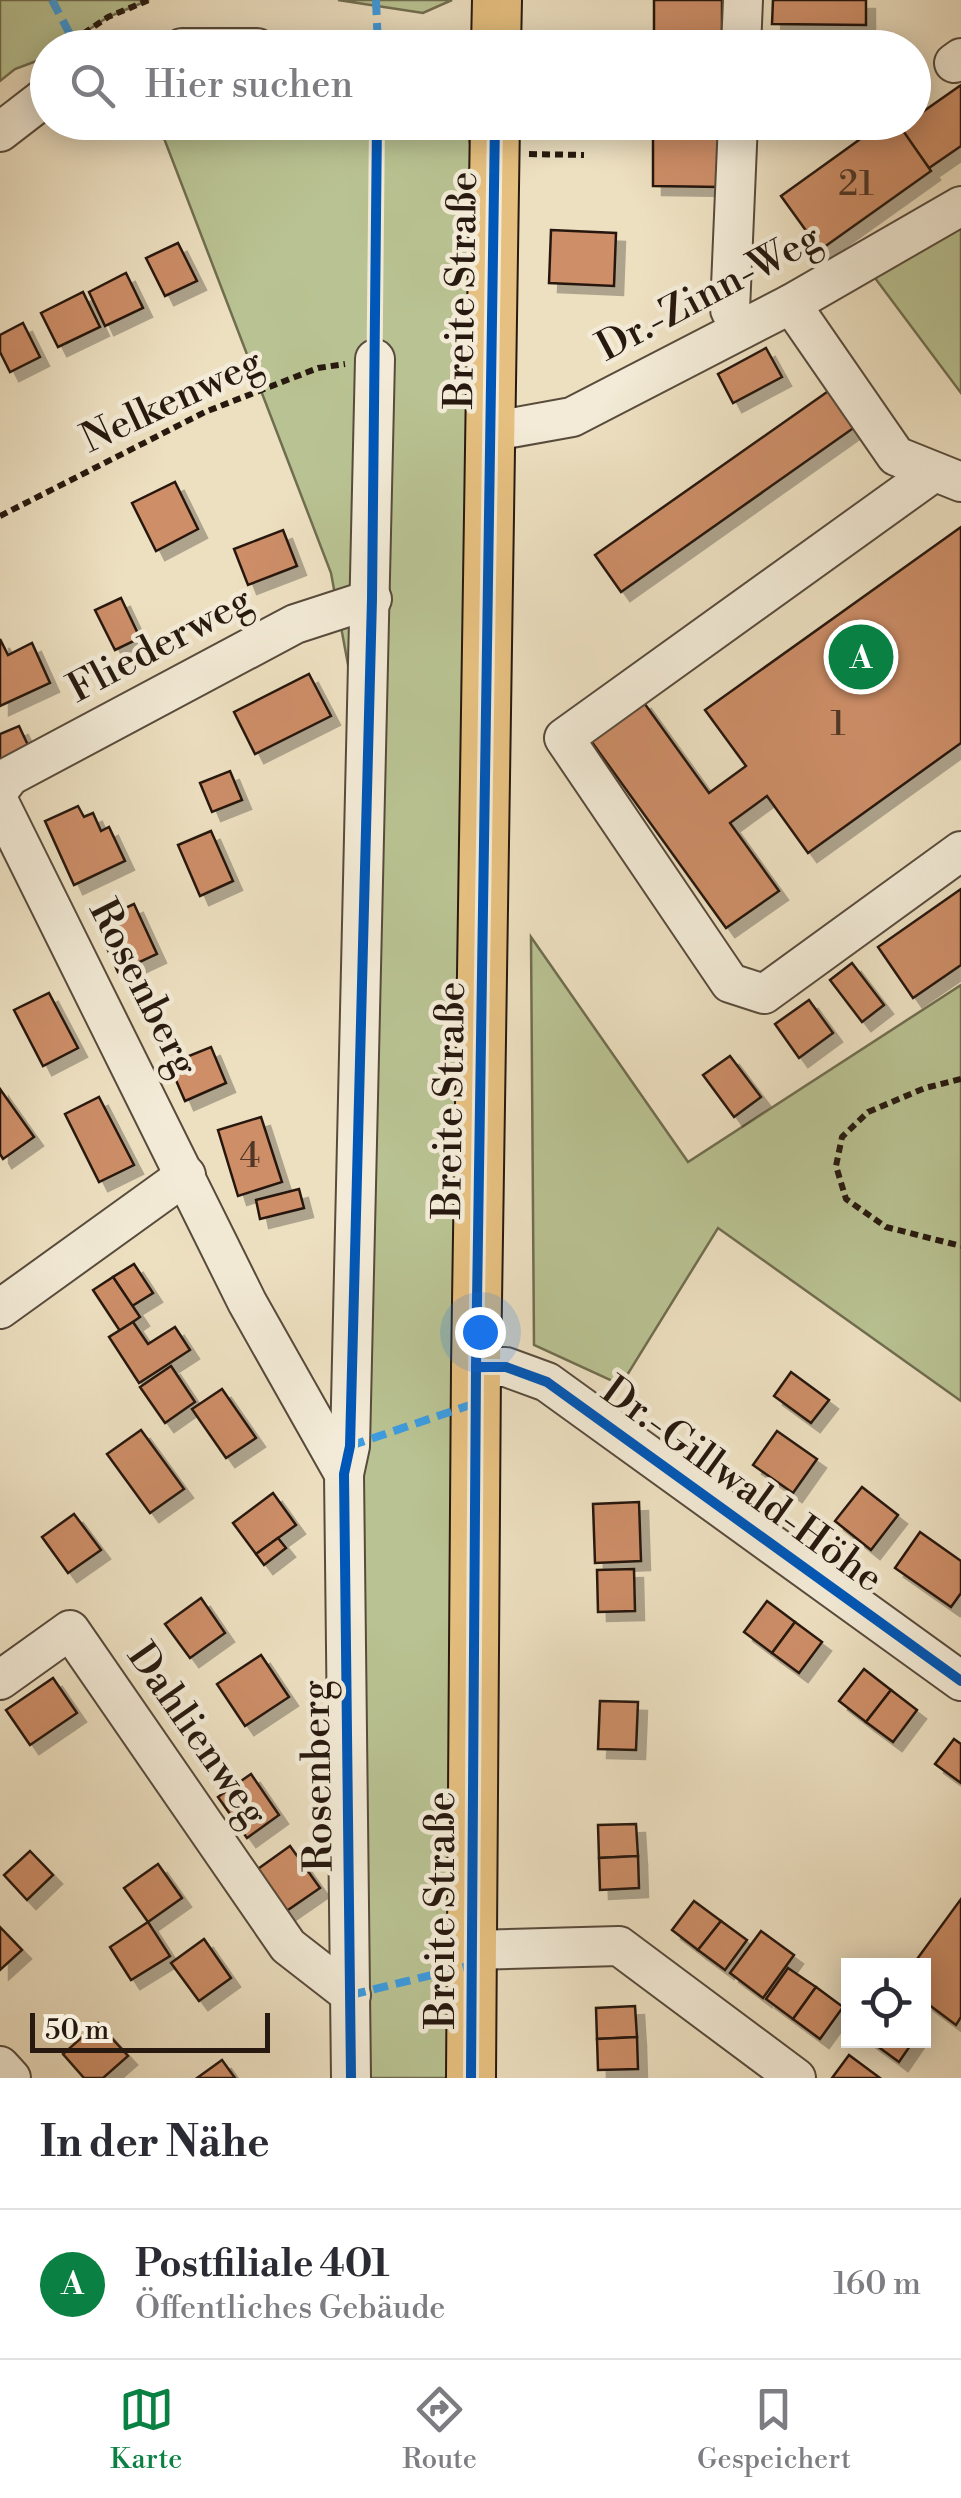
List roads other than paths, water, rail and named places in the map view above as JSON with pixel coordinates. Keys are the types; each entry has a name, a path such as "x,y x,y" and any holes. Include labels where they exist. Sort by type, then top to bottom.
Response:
{"main road":[{"path":"496,30 497,0"},
{"name":"Breite Straße","path":"471,2078 489,432 511,140"}],"street":[{"path":"741,30 742,0"},
{"path":"0,132 30,109"},
{"path":"737,140 730,310 742,329"},
{"name":"Dr.-Zinn-Weg","path":"489,432 572,417 791,304 961,206"},
{"path":"791,304 896,456 948,477"},
{"path":"344,1474 350,1446 376,360"},
{"path":"948,477 564,738 730,983 764,994 961,851"},
{"name":"Fliederweg","path":"0,789 10,776 295,624 372,599"},
{"name":"Rosenberg","path":"0,804 247,1302 344,1474 351,2078"},
{"path":"0,1309 186,1175"},
{"name":"Dr.-Gillwald-Höhe","path":"476,1366 506,1366 547,1382 961,1681"},
{"name":"Dahlienweg","path":"0,1680 70,1630 288,1946 351,1995"},
{"path":"472,1950 620,1946 796,2078"},
{"path":"0,2066 11,2078"}],"place":[{"name":"Postfiliale 401","path":"861,657"}]}
